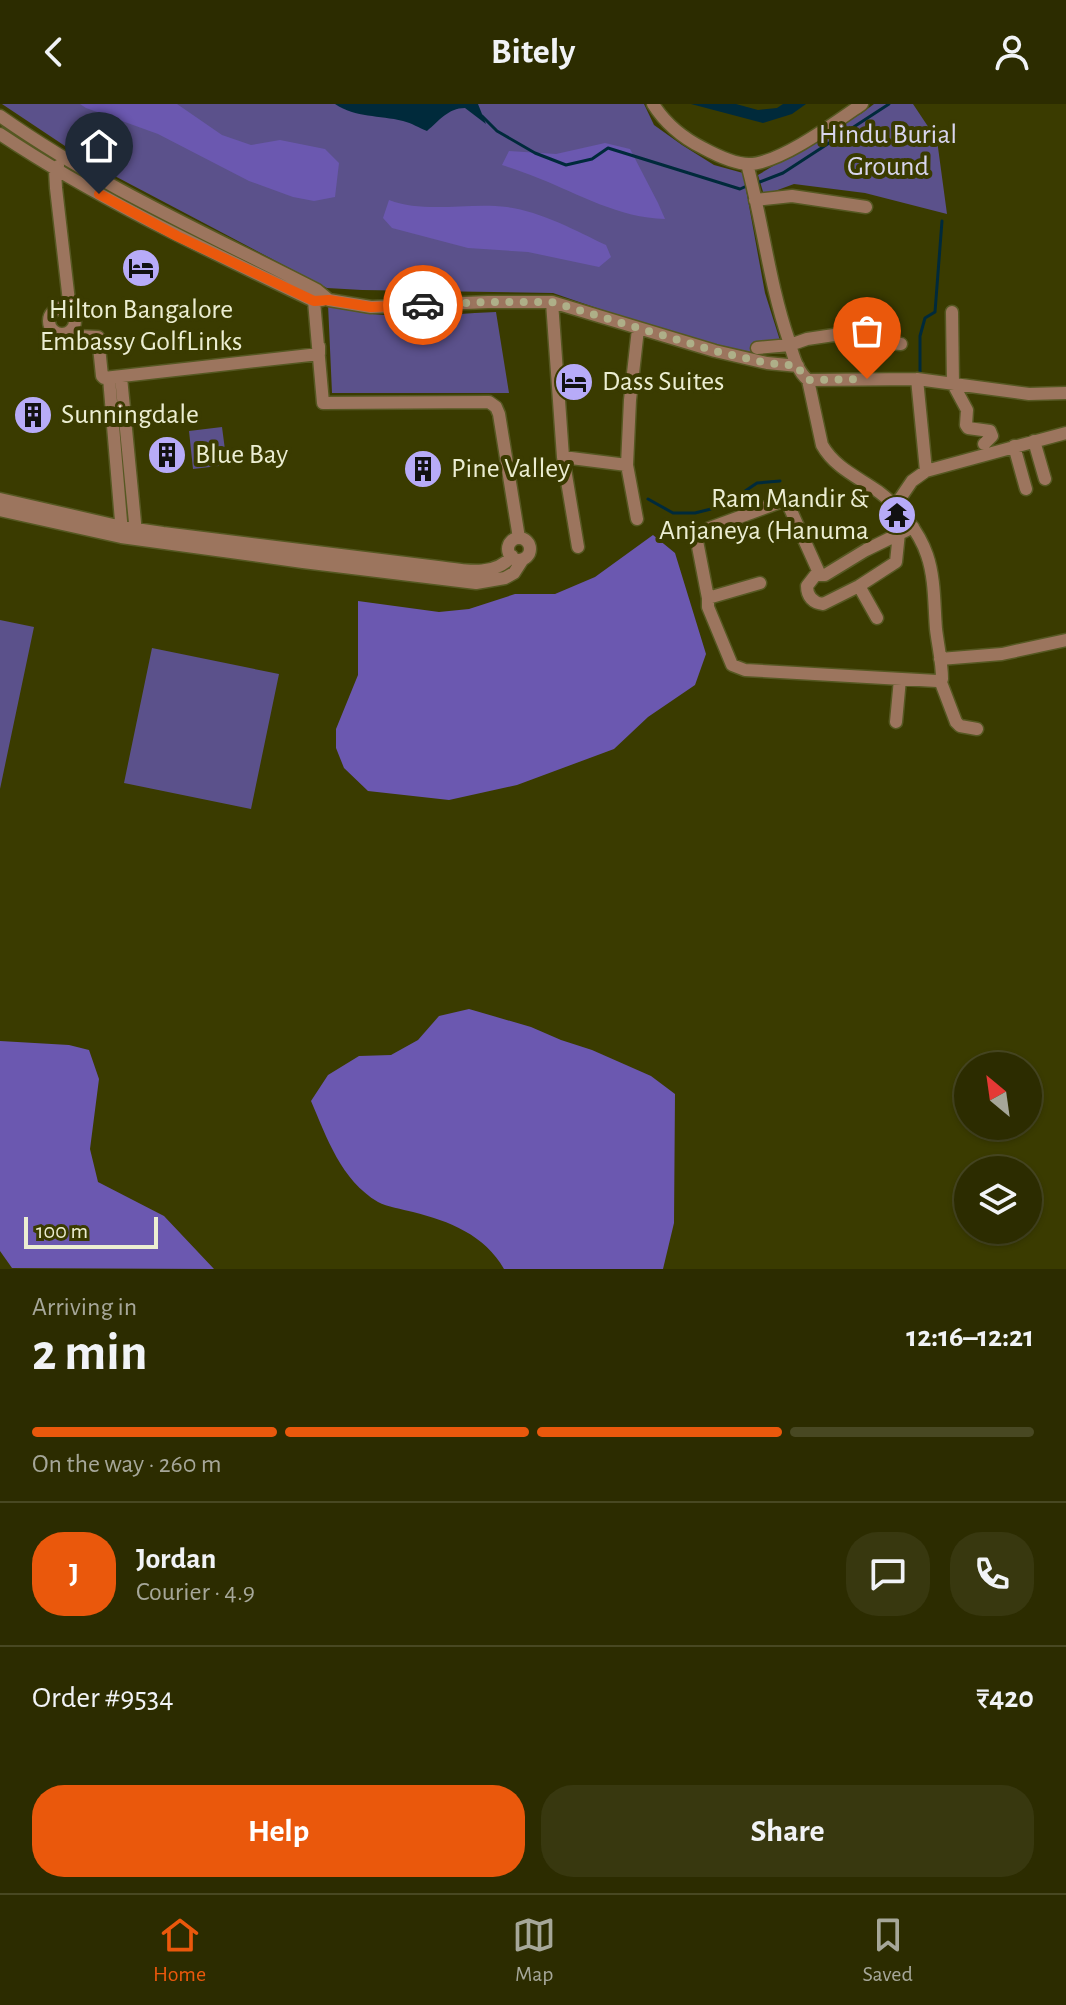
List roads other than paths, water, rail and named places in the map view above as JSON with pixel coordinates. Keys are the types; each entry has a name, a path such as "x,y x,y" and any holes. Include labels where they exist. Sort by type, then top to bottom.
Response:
{"street":[{"path":"653,104 662,117 690,142 711,153 747,164 776,157 817,135 862,104"},
{"path":"0,116 62,159 321,298"},
{"path":"0,134 55,171 168,231 321,298 371,307 552,302 742,358 798,366"},
{"path":"62,159 55,171 56,188 70,310 76,319 69,333"},
{"path":"747,164 775,300 798,366 808,380 822,445 845,471 879,492 913,527 928,557 940,680 956,722 960,726 977,729"},
{"path":"753,190 866,207"},
{"path":"168,231 173,218"},
{"path":"0,510 303,562 476,583 505,578 514,573 518,558 530,551 530,544 519,538 499,414 494,404 323,403 319,354 321,298"},
{"path":"552,302 563,457 578,547"},
{"path":"70,310 59,308 51,314 52,330 75,336 98,337 104,378 319,354"},
{"path":"952,312 953,384 965,403 968,428 992,433 990,440 984,444"},
{"path":"637,519 627,465 638,329"},
{"path":"757,348 790,345 834,335 851,340 901,344"},
{"path":"115,377 122,532"},
{"path":"115,377 136,534"},
{"path":"917,379 926,471"},
{"path":"808,380 917,379 1029,394 1066,393"},
{"path":"895,506 912,481 926,471 1066,433"},
{"path":"1034,441 1045,479"},
{"path":"1014,446 1026,489"},
{"path":"563,457 627,465"},
{"path":"0,499 122,532"},
{"path":"817,573 788,504 783,501 699,532 696,536 708,607 732,665 745,670 940,680"},
{"path":"817,573 825,575 913,527"},
{"path":"817,573 807,586 807,592 810,599 823,604 896,562 899,533"},
{"path":"708,598 760,583"},
{"path":"859,586 877,618"},
{"path":"940,659 1002,654 1066,640"},
{"path":"896,722 900,679"}],"water":[{"path":"335,104 478,104 486,124 465,108 444,116 427,131 394,119 359,114"},
{"path":"691,104 736,104 758,110 777,108 783,104 806,104 792,114 763,123"}],"waterway":[{"path":"757,183 783,173 889,104"},
{"path":"482,116 497,131 535,153 566,165 592,159 608,148 740,189 749,185"},
{"path":"920,374 920,336 925,318 935,312 942,221"},
{"path":"648,499 673,513 695,513 723,506 757,483 780,481"}],"place":[{"name":"Hilton Bangalore Embassy GolfLinks","path":"141,268"},
{"name":"Dass Suites","path":"574,382"},
{"name":"Sunningdale","path":"33,415"},
{"name":"Blue Bay","path":"167,455"},
{"name":"Pine Valley","path":"423,469"},
{"name":"Ram Mandir & Anjaneya (Hanuma","path":"897,515"}],"park label":[{"name":"Hindu Burial Ground","path":"888,151"}]}
